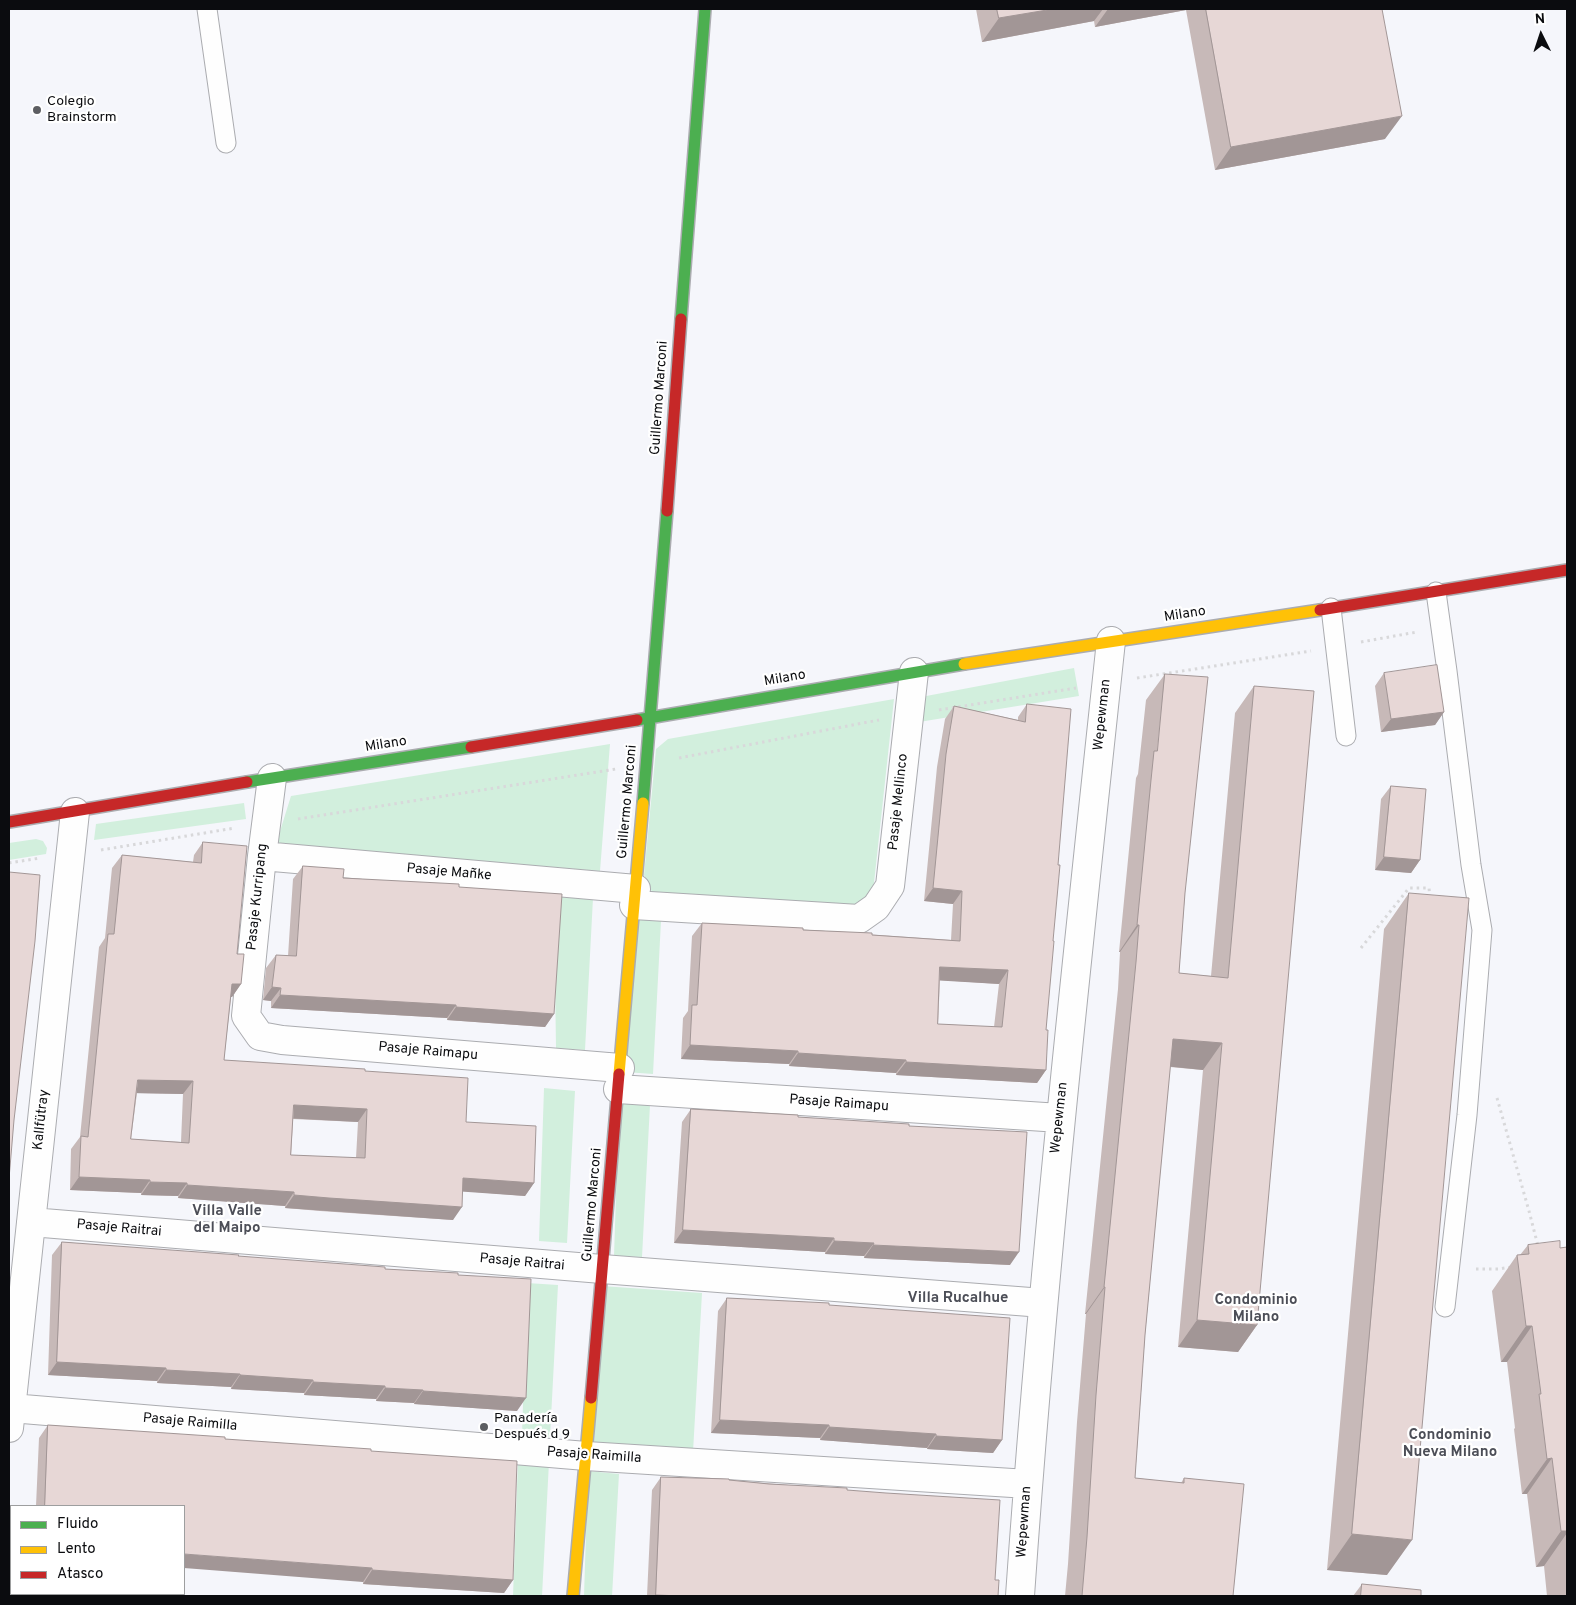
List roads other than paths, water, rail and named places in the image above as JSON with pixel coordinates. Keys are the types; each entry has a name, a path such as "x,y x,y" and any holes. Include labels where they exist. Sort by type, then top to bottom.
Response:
{"street":[{"name":"Guillermo Marconi","path":"574,1596 651,718 705,9"},
{"name":"Milano","path":"9,822 651,718 914,672 1436,592 1567,570"},
{"name":"Wepewman","path":"1020,1596 1043,1303 1060,1118 1111,641"},
{"name":"Pasaje Mellinco","path":"859,919 876,907 890,886 914,672"},
{"name":"Pasaje Kurripang","path":"246,1016 272,778"},
{"name":"Kallfütray","path":"10,1418 75,812"},
{"name":"Pasaje Mañke","path":"262,856 635,897 859,919"},
{"name":"Pasaje Raimapu","path":"246,1016 260,1036 282,1040 619,1079 1060,1118"},
{"name":"Pasaje Raitrai","path":"31,1222 1043,1303"},
{"name":"Pasaje Raimilla","path":"10,1418 1028,1484"},
{"path":"56,1595 73,1596"}],"lane":[{"path":"207,9 226,143"},
{"path":"1436,592 1471,865 1482,930 1467,1115 1445,1307"},
{"path":"1331,608 1346,736"}],"place":[{"name":"Colegio Brainstorm","path":"37,110"},
{"name":"Panadería Después d 9","path":"484,1427"}],"district":[{"name":"Villa Valle del Maipo","path":"227,1220"},
{"name":"Villa Rucalhue","path":"958,1299"},
{"name":"Condominio Milano","path":"1256,1310"},
{"name":"Condominio Nueva Milano","path":"1450,1444"}]}
